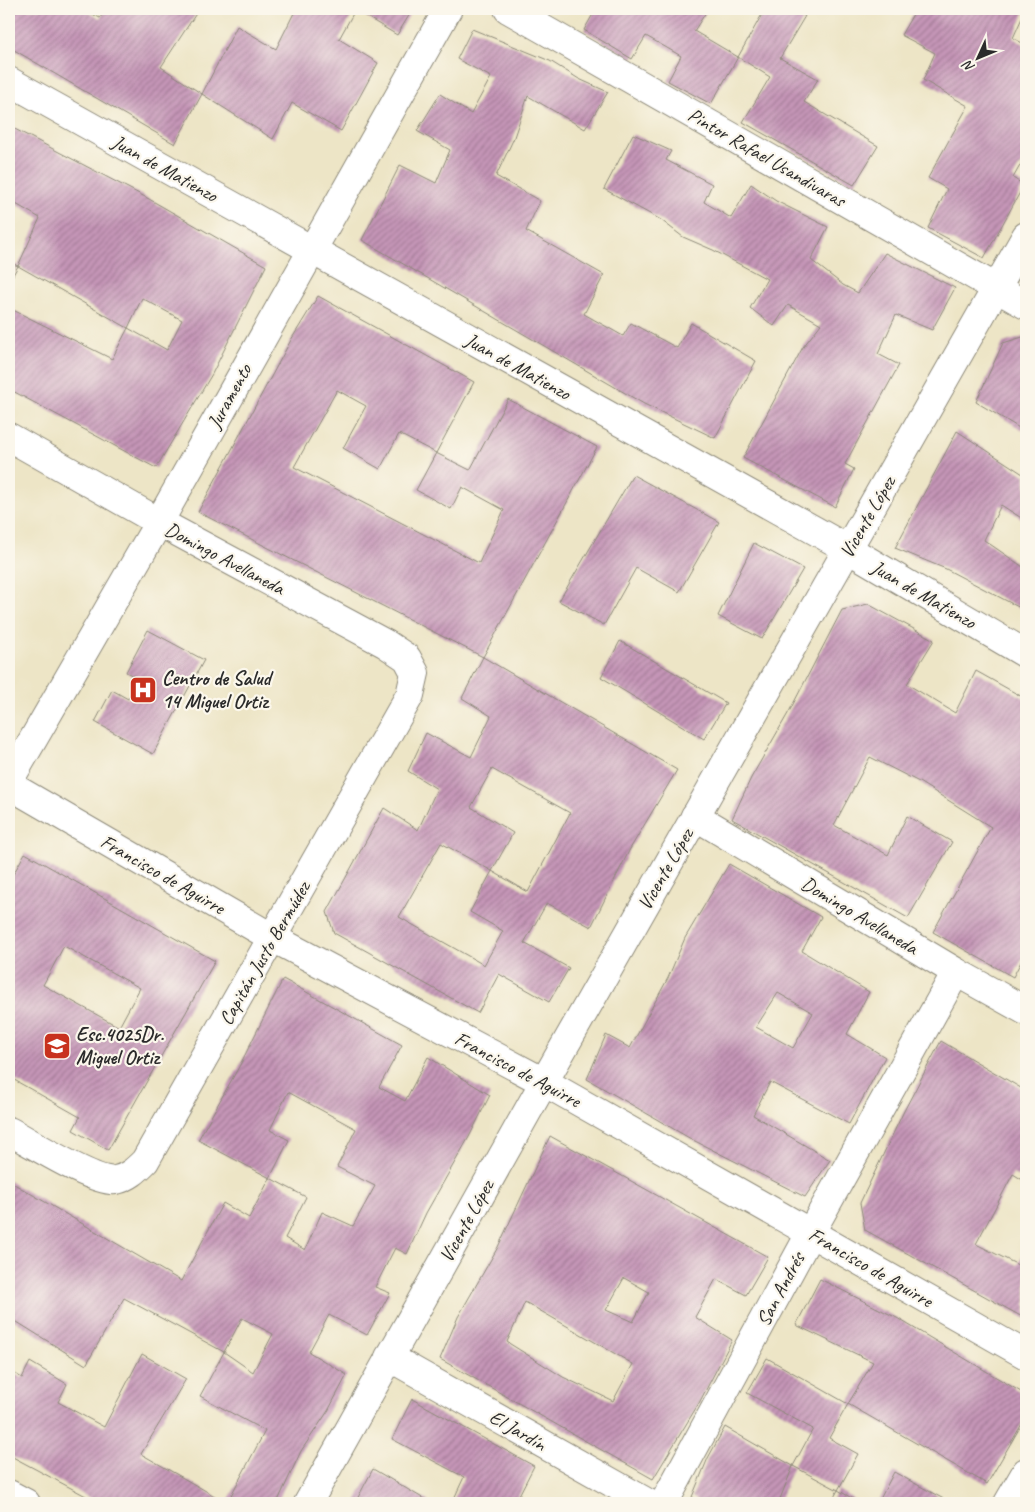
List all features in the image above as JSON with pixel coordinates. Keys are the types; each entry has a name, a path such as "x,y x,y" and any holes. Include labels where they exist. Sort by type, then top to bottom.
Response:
{"street":[{"name":"Juramento","path":"9,783 159,522 310,250 448,9"},
{"name":"Pintor Rafael Usandivaras","path":"508,9 1026,305"},
{"name":"Juan de Matienzo","path":"9,81 848,549 1026,654"},
{"name":"Vicente López","path":"308,1503 544,1082 1026,236"},
{"name":"Domingo Avellaneda","path":"9,437 159,522 408,658 415,673 410,695"},
{"name":"Capitán Justo Bermúdez","path":"9,1131 95,1177 115,1180 133,1173 145,1161 410,695"},
{"name":"Francisco de Aguirre","path":"9,783 273,938 544,1082 1026,1355"},
{"name":"Domingo Avellaneda","path":"695,816 956,972 1026,1011"},
{"name":"San Andrés","path":"664,1503 811,1232 956,972"},
{"name":"El Jardín","path":"389,1357 648,1503"},
{"path":"1008,1503 1026,1472"},
{"path":"9,1494 26,1503"}],"building":[{"path":"9,9 82,9 100,18 106,9 199,9 161,67 202,94 175,144 9,47"},
{"path":"287,9 413,9 397,35 355,10 339,39 378,63 341,131 292,103 273,139 202,94 237,26 276,49 294,13"},
{"path":"596,9 708,9 694,31 738,57 711,104 668,81 681,56 646,36 632,59 584,30"},
{"path":"765,9 791,9 805,16 780,58 818,79 804,102 878,146 854,185 743,122 770,77 738,57"},
{"path":"916,9 1026,9 1013,38 1026,45 1026,155 1013,178 1024,185 984,258 928,228 947,189 928,178 968,106 923,80 935,53 901,35"},
{"path":"472,29 550,61 579,79 608,92 585,129 528,96 513,140 496,176 540,201 526,231 604,275 584,314 623,336 631,323 677,348 691,323 756,361 715,438 644,404 362,240 400,165 436,183 450,150 417,131 440,94 471,114 491,77 457,59"},
{"path":"9,126 149,199 266,266 212,374 156,468 9,389 9,308 112,359 128,328 18,266 40,218 9,200","holes":["142,298 182,320 167,350 128,328"]},
{"path":"633,134 671,151 666,160 712,184 704,202 731,218 751,184 776,201 828,227 811,260 843,285 858,293 885,253 955,288 932,330 896,315 878,354 899,365 845,464 854,469 835,507 743,458 803,347 821,324 788,305 774,326 750,308 767,279 713,250 683,237 661,220 604,189"},
{"path":"9,262 18,266 9,282"},
{"path":"318,296 474,382 436,453 470,470 508,399 597,447 483,657 198,512 291,340","holes":["337,390 366,406 343,448 380,469 399,434 436,453 416,490 451,509 462,487 504,510 479,563 294,467"]},
{"path":"1026,336 1026,432 976,402 1003,343"},
{"path":"957,431 1026,476 1026,521 1001,505 984,540 1026,569 1026,611 946,569 895,548"},
{"path":"633,475 719,522 679,592 636,568 604,625 559,601"},
{"path":"754,543 803,569 762,639 718,616"},
{"path":"868,604 934,640 907,684 955,713 976,671 1026,699 1026,952 1013,977 933,932 991,827 919,782 870,757 834,825 888,855 907,816 952,842 908,918 732,819 751,778 790,710 842,610"},
{"path":"148,630 204,660 153,754 95,722 112,690 128,699 139,679 126,672"},
{"path":"620,641 726,703 704,739 601,677"},
{"path":"483,657 677,770 630,849 591,927 547,903 524,943 569,968 549,1002 499,974 478,1013 334,933 327,912 384,808 418,830 437,789 408,771 426,733 471,757 491,716 462,698","holes":["492,769 570,813 528,892 492,871 513,833 471,807","441,843 492,871 470,912 503,931 484,965 399,917"]},
{"path":"25,853 215,961 108,1150 73,1130 80,1117 9,1077 9,882","holes":["64,946 140,988 119,1027 43,985"]},
{"path":"729,864 821,917 802,951 869,992 847,1034 885,1057 849,1124 770,1082 753,1115 830,1160 805,1197 691,1139 587,1079 606,1035 630,1048 668,978 685,938","holes":["778,993 813,1013 793,1048 756,1027"]},
{"path":"283,979 402,1045 379,1087 405,1101 428,1057 490,1095 469,1137 426,1213 407,1254 395,1248 375,1287 390,1293 367,1335 329,1315 309,1352 347,1375 328,1411 301,1451 277,1503 227,1503 265,1431 200,1396 224,1352 124,1298 86,1365 9,1317 9,1181 181,1281 223,1203 249,1218 270,1178 198,1140 240,1065","holes":["288,1092 356,1129 337,1167 375,1186 353,1226 322,1212 305,1250 285,1238 306,1197 270,1178 289,1140 270,1130","242,1318 273,1334 253,1372 224,1352"]},
{"path":"941,1041 1026,1091 1026,1182 1013,1174 976,1244 1018,1265 1026,1249 1026,1319 865,1230 860,1203 904,1111"},
{"path":"550,1136 768,1257 746,1295 716,1279 695,1317 732,1340 699,1403 653,1479 440,1359 458,1317 498,1247","holes":["624,1278 649,1292 633,1322 606,1310","525,1302 633,1364 613,1401 563,1377 507,1342"]},
{"path":"820,1279 897,1318 1026,1395 1026,1417 987,1484 848,1404 873,1362 796,1325"},
{"path":"142,1354 186,1379 141,1454 227,1503 99,1503 9,1455 9,1370 22,1378 30,1362 67,1384 58,1402 104,1427"},
{"path":"767,1358 848,1404 829,1438 858,1454 838,1490 793,1466 813,1429 747,1393"},
{"path":"412,1399 534,1466 515,1503 452,1503 464,1477 392,1439"},
{"path":"725,1427 793,1466 780,1499 787,1503 702,1503 692,1497 708,1458"},
{"path":"373,1469 431,1503 355,1503"},
{"path":"894,1472 951,1503 878,1503"},
{"path":"838,1490 860,1503 831,1503"}],"place":[{"name":"Centro de Salud 14 Miguel Ortiz","path":"143,690"},
{"name":"Esc.4025Dr. Miguel Ortiz","path":"57,1046"}]}
